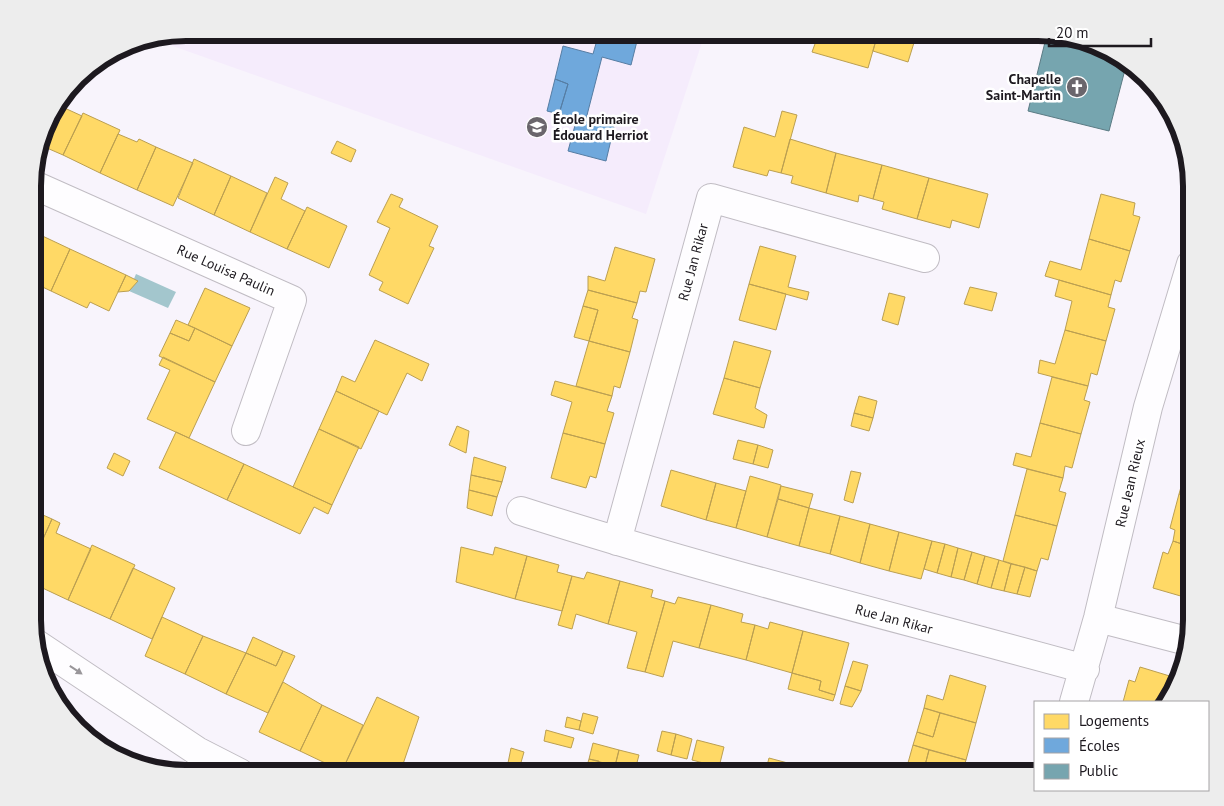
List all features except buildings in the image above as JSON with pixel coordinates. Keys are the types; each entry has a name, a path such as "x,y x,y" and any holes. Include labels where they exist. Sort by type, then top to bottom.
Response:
{"street":[{"name":"Rue Louisa Paulin","path":"41,187 292,300 246,431"},
{"name":"Rue Jan Rikar","path":"616,542 711,198 925,258"},
{"name":"Rue Jean Rieux","path":"1074,701 1098,618 1148,407 1182,294"},
{"name":"Rue Jan Rikar","path":"521,511 616,542 861,610 1085,669"},
{"path":"1098,618 1181,639"},
{"path":"44,650 197,751 223,765"}],"shaded area":[{"name":"École primaire Édouard Herriot","path":"186,41 702,41 646,214 164,43"}],"water":[{"path":"136,274 176,292 168,308 129,291"}],"place":[{"name":"Chapelle Saint-Martin","path":"1077,87"},
{"name":"École primaire Édouard Herriot","path":"537,127"}]}
